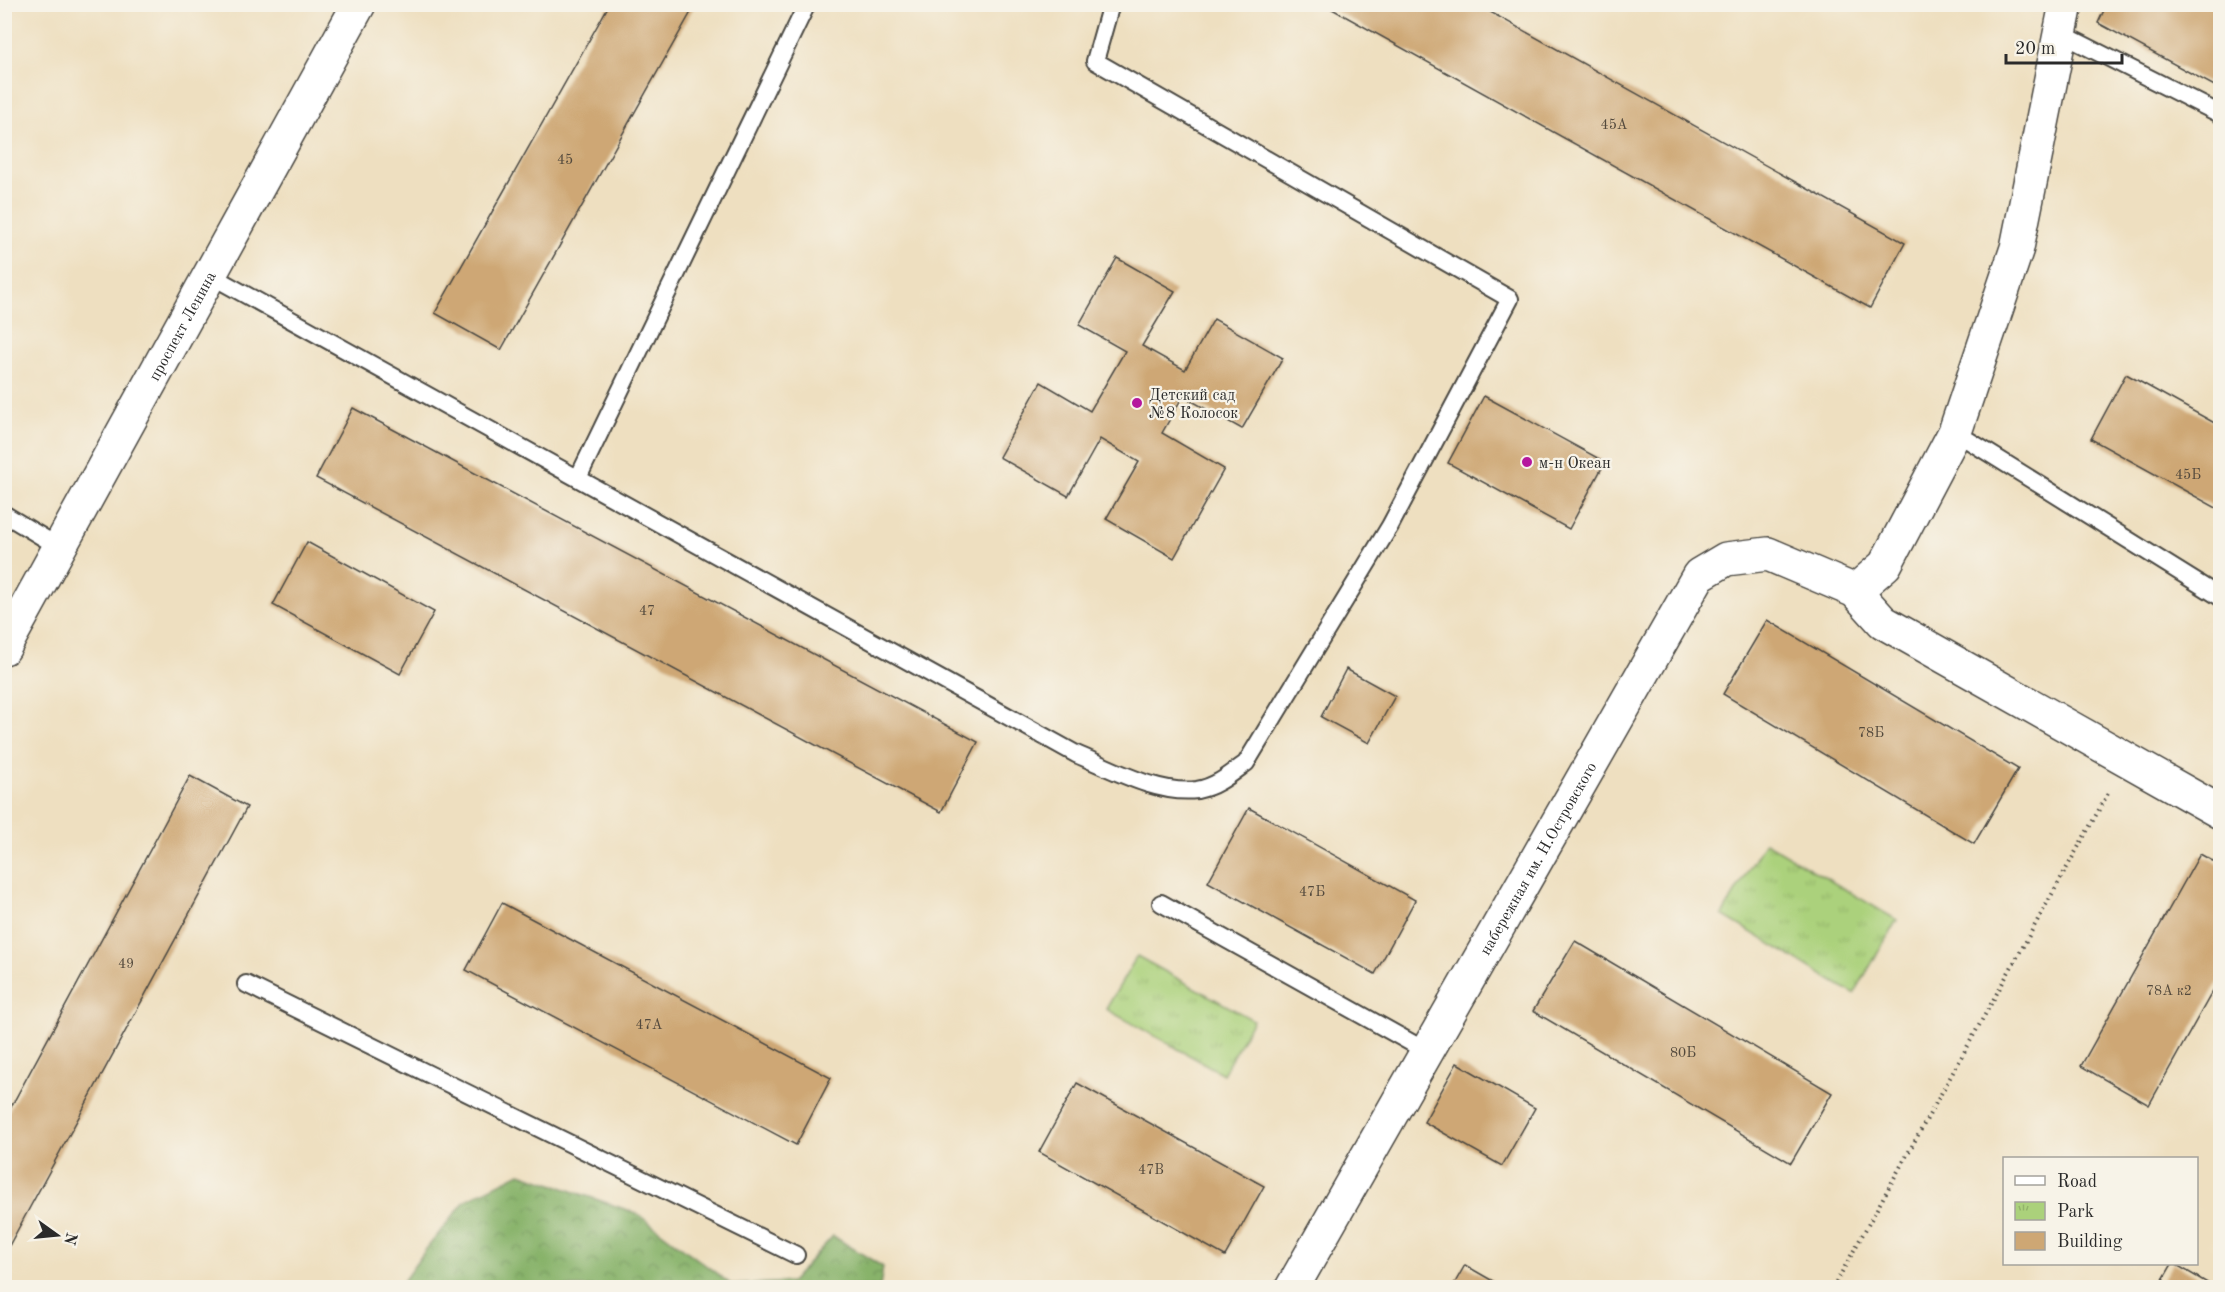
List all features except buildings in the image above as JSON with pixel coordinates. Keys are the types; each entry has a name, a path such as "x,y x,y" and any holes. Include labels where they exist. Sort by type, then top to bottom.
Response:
{"street":[{"name":"проспект Ленина","path":"4,648 359,4"},
{"path":"2063,19 2017,248 1955,432 1885,565 1855,591 1883,622 2220,812"},
{"name":"набережная им. Н.Островского","path":"1292,1287 1699,575 1726,559 1768,554 1855,591"}],"lane":[{"path":"578,478 807,4"},
{"path":"210,275 1076,754 1166,790 1198,790 1222,781 1246,763 1390,526 1510,299 1095,61 1112,4"},
{"path":"2063,19 2220,114"},
{"path":"1955,432 2220,597"},
{"path":"4,514 59,547"},
{"path":"1161,903 1426,1051"},
{"path":"246,984 796,1255"}],"path":[{"path":"1833,1287 2127,760"}],"green space":[{"path":"1765,842 1897,920 1854,994 1722,915"},
{"path":"1137,956 1253,1020 1223,1074 1106,1009"},
{"path":"520,1173 636,1213 732,1285 791,1282 833,1236 883,1267 880,1287 399,1287 466,1200"}],"place":[{"name":"Детский сад №8 Колосок","path":"1137,403"},
{"name":"м-н Океан","path":"1527,462"}]}
